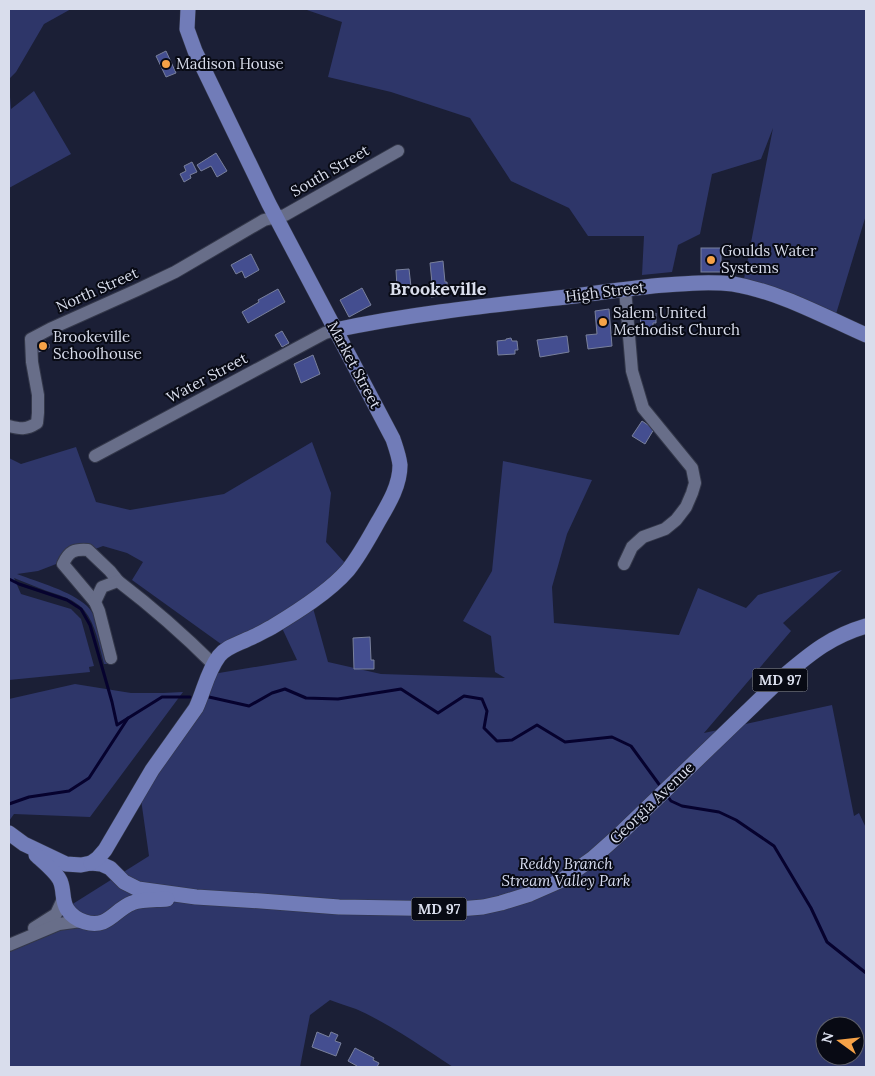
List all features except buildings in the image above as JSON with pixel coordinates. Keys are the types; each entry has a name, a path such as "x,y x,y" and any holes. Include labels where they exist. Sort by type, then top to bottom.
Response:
{"main road":[{"name":"Market Street","path":"135,797 196,708 205,681 219,656 228,648 272,627 312,601 346,572 366,544 395,490 400,466 393,439 276,217 195,51 187,29 188,9"},
{"name":"High Street","path":"336,330 399,317 673,284 718,283 744,286 786,299 866,335"},
{"name":"Georgia Avenue","path":"24,844 66,864 101,864 110,868 130,885 138,889 196,897 339,907 459,909 500,903 530,894 562,880 593,858 651,806 785,675 805,658 826,642 866,626"},
{"path":"63,894 66,880 72,871 98,858 105,850 135,797"},
{"path":"116,913 124,895 122,884 116,873 115,853 135,797"},
{"name":"Georgia Avenue","path":"9,833 24,844 58,877 67,908 73,916 81,921 90,924 109,920 133,902 196,897"}],"street":[{"name":"South Street","path":"276,217 285,215 398,151"},
{"name":"North Street","path":"9,426 29,428 36,423 38,395 32,362 31,339 160,280 264,220 276,217"},
{"path":"624,564 632,547 643,537 665,529 676,520 686,507 695,483 692,468 643,408 632,371 625,290"},
{"name":"Water Street","path":"95,456 324,334 336,330"},
{"path":"111,658 95,602 63,564 71,551 88,550 118,581 190,641 214,665"},
{"path":"95,602 102,587 118,581"},
{"path":"9,944 58,913 63,894"},
{"path":"9,944 59,924 81,921"}],"green space":[{"path":"9,9 71,9 44,24 16,72 9,79"},
{"path":"304,9 866,9 866,215 836,314 744,279 773,128 761,159 712,174 700,234 678,245 672,272 642,275 644,236 588,236 569,208 511,181 470,118 391,92 328,77 342,22"},
{"path":"9,84 11,109 34,91 71,154 9,188"},
{"path":"312,442 331,493 326,542 345,563 303,599 254,630 221,644 132,580 143,562 127,553 103,546 38,571 17,574 63,591 87,606 99,625 107,664 104,664 97,636 91,622 80,606 63,596 14,578 21,594 71,609 81,619 94,666 89,667 90,672 9,680 9,458 21,464 76,447 96,502 130,510 224,494"},
{"name":"Reddy Branch Stream Valley Park","path":"503,461 592,480 567,534 552,587 554,623 679,635 698,588 746,608 758,595 842,570 783,623 791,631 704,733 832,705 854,816 859,813 866,828 866,1067 453,1067 381,1022 356,1009 330,1000 310,1015 300,1067 9,1067 9,944 149,856 139,785 207,675 297,660 282,628 313,608 328,662 381,674 505,678 495,672 491,636 463,621 492,571"},
{"path":"75,684 131,693 183,692 90,817 14,814 9,821 9,699"}],"waterway":[{"path":"9,579 67,600 81,609 90,625 117,725 162,697 190,697"},
{"path":"209,697 249,706 272,693 285,689 306,698 338,699 401,689 438,713 464,696 482,699 487,711 484,728 497,741 512,740 537,725 565,742 612,737 631,746 661,787"},
{"path":"9,804 29,797 69,791 89,778 128,718"},
{"path":"666,794 671,801 682,806 719,812 736,820 774,846 811,908 827,942 866,973"}],"place":[{"name":"Madison House","path":"166,64"},
{"name":"Goulds Water Systems","path":"711,260"},
{"name":"Salem United Methodist Church","path":"603,322"},
{"name":"Brookeville Schoolhouse","path":"43,346"}],"district":[{"name":"Brookeville","path":"438,289"}]}
